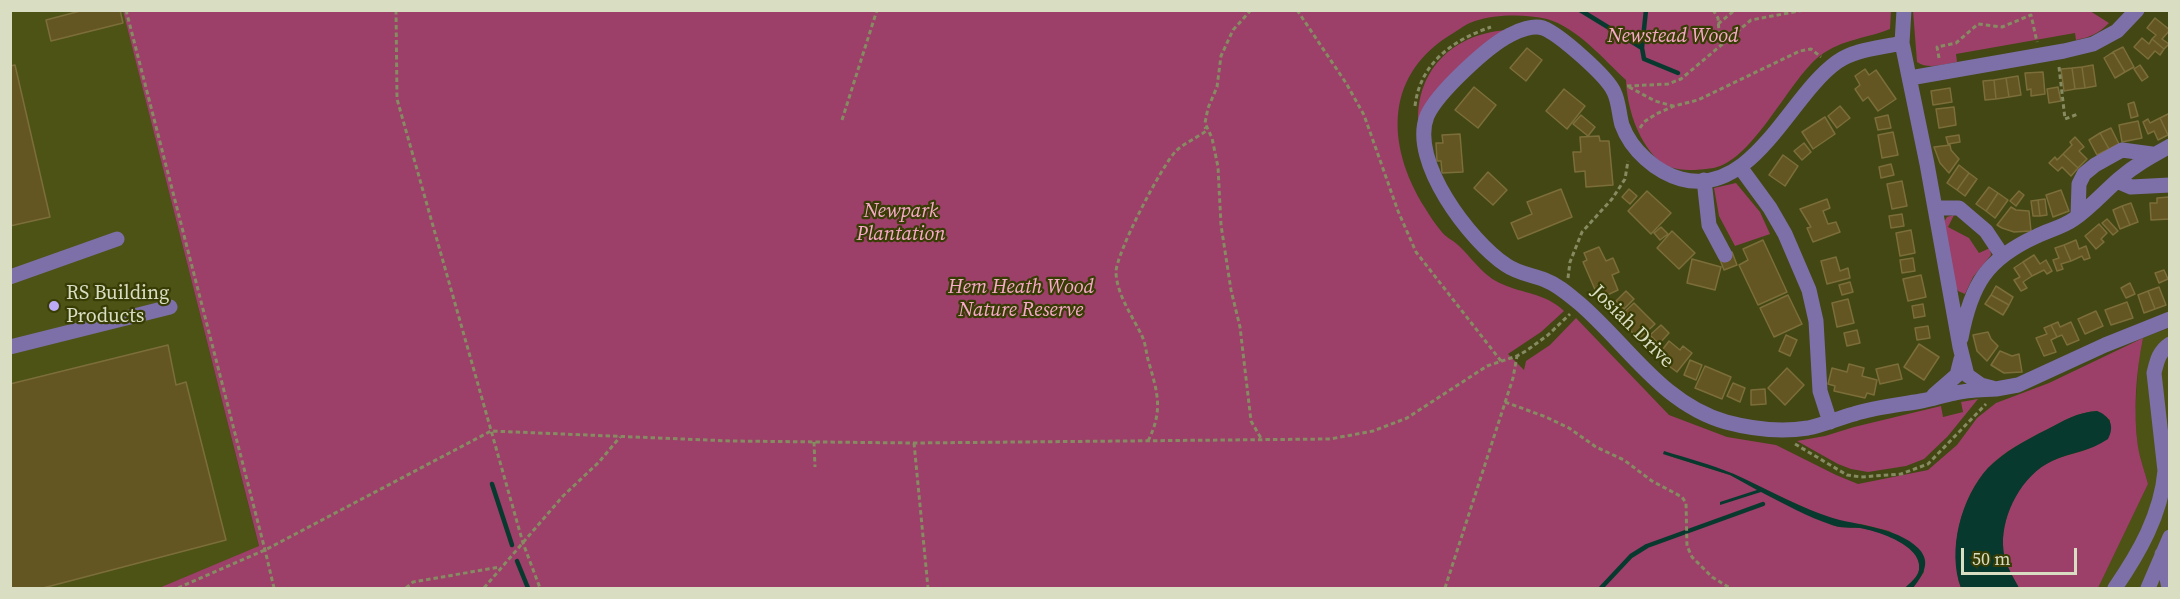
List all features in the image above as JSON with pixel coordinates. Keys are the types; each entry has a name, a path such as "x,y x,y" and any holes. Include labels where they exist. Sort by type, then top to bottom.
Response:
{"street":[{"path":"1904,10 1902,43 1961,351 1967,375 1980,385 1995,389"},
{"path":"1910,78 2051,54 2100,42 2117,31 2137,10"},
{"name":"Josiah Drive","path":"1902,43 1841,58 1813,84 1753,157 1721,177 1686,180 1656,169 1631,142 1622,125 1614,90 1585,58 1543,28 1530,28 1514,33 1482,55 1436,102 1427,117 1424,137 1426,159 1458,217 1483,245 1508,267 1547,281 1566,291 1596,317 1667,392 1725,421 1785,430 1809,428 1855,413 1952,393 2018,385 2105,345 2169,320"},
{"path":"1935,208 1959,208 1978,222 2002,255 2038,235 2064,226 2152,154 2169,146"},
{"path":"2078,216 2079,184 2084,174 2122,150 2152,154"},
{"path":"1740,167 1770,208 1785,234 1809,290 1816,321 1820,391 1830,422"},
{"path":"1704,180 1709,225 1725,255"},
{"path":"2117,181 2131,187 2169,185"},
{"path":"10,277 117,239"},
{"name":"Josiah Drive","path":"1926,400 1941,391 1957,375 1967,308 1975,288 2002,255"},
{"path":"10,347 170,307"},
{"path":"2115,588 2148,536 2164,485 2165,471 2154,373 2162,349 2169,344"},
{"path":"2148,588 2169,537"},
{"path":"2162,554 2169,588"}],"path":[{"path":"126,10 274,588"},
{"path":"396,10 397,99 523,543 540,588"},
{"path":"842,120 878,10"},
{"path":"1148,441 1156,426 1158,410 1156,385 1143,338 1118,285 1117,264 1135,223 1165,167 1176,151 1206,131 1208,108 1217,87 1221,56 1233,30 1251,10"},
{"path":"1298,10 1364,115 1398,211 1416,252 1502,362"},
{"path":"1713,10 1718,18 1720,46"},
{"path":"1718,24 1735,10"},
{"path":"1774,10 1776,16"},
{"path":"1627,86 1668,84 1681,79 1751,20 1804,10"},
{"path":"1942,73 1937,46 1956,43 1978,24 2002,27 2031,15 2038,46 2044,46 2051,54 2065,119 2078,114"},
{"path":"1566,291 1570,262 1581,232 1612,199 1625,178 1631,142 1644,122 1656,114 1674,106 1698,100 1806,49 1818,53 1830,67"},
{"path":"1605,81 1613,77 1655,101 1674,106"},
{"path":"1205,123 1212,138 1218,167 1221,225 1231,290 1240,327 1251,421 1262,440"},
{"path":"180,588 265,550 491,431 620,437 914,443 1330,439 1373,431 1407,418 1487,366 1517,356 1548,335 1580,304"},
{"path":"1445,588 1505,402 1517,356"},
{"path":"1505,402 1569,428 1596,447 1624,460 1652,481 1682,497 1686,503 1687,546 1692,557 1712,577 1730,588"},
{"path":"1767,428 1847,475 1861,477 1901,474 1928,464 1987,404"},
{"path":"484,588 563,496 599,462 620,437"},
{"path":"814,442 815,467"},
{"path":"914,443 928,588"},
{"path":"406,588 413,582 502,567"}],"shaded area":[{"name":"RS Building Products","path":"10,11 123,11 259,547 159,588 11,588"},
{"path":"2169,328 2169,588 2098,588 2148,484 2138,449 2135,413 2143,338"}],"green space":[{"name":"Hem Heath Wood Nature Reserve","path":"123,11 1891,11 1890,29 1842,44 1815,60 1744,150 1730,161 1715,168 1695,170 1674,168 1657,159 1644,142 1634,122 1628,101 1626,80 1590,45 1569,29 1547,19 1530,16 1511,15 1475,21 1462,27 1432,49 1415,68 1404,89 1398,111 1398,135 1403,159 1412,184 1435,223 1484,272 1502,284 1542,297 1564,311 1541,332 1508,354 1524,370 1526,361 1550,345 1576,318 1669,415 1727,437 1776,445 1858,484 1928,470 1957,445 1977,418 1996,403 2049,383 2143,338 2137,378 2136,420 2138,447 2148,484 2098,588 2019,588 2003,551 2006,520 2010,508 2023,485 2032,475 2052,461 2096,445 2110,434 2110,420 2097,411 2071,418 2023,442 1988,468 1971,494 1960,525 1956,557 1961,588 1913,588 1924,572 1918,548 1889,531 1847,523 1819,514 1719,469 1663,454 1730,475 1832,525 1868,529 1888,536 1914,554 1919,561 1918,573 1905,588 159,588 259,546"},
{"path":"1913,11 2090,11 2109,23 2090,36 2081,39 2076,40 2075,33 1956,54 1957,62 1926,66 1917,62"},
{"path":"1510,30 1497,36 1419,131 1422,91 1440,59 1454,47 1471,38 1489,32"},
{"path":"1736,183 1760,212 1770,234 1735,246 1719,216 1714,188"},
{"path":"1954,215 1948,227 1969,238 1979,253 1990,248 1991,255 1973,277 1965,294 1958,291 1955,285 1944,222 1947,217"},
{"path":"1978,399 1948,436 1924,459 1906,466 1868,472 1851,469 1797,441 1941,406 1943,417 1963,412 1961,402"}],"water":[{"path":"2097,411 2110,422 2111,430 2108,439 2094,447 2041,467 2023,486 2010,508 2004,533 2003,551 2008,568 2019,588 1961,588 1956,557 1959,525 1970,494 1988,468 2023,442 2071,418"},
{"path":"1664,451 1734,474 1821,514 1898,535 1909,541 1923,554 1925,564 1922,574 1913,588 1905,588 1918,573 1919,561 1907,547 1898,541 1878,532 1839,527 1823,522 1761,492 1720,505 1720,502 1757,490 1730,475 1663,454"}],"building":[{"path":"84,10 120,10 123,23 51,41 46,20"},
{"path":"2155,18 2170,30 2162,39 2169,44 2164,49 2152,39 2156,35 2147,28"},
{"path":"2142,38 2149,44 2152,39 2164,49 2160,55 2155,51 2148,59 2134,47"},
{"path":"2123,47 2134,67 2125,72 2113,52"},
{"path":"1527,48 1542,60 1526,81 1510,68"},
{"path":"2113,52 2125,72 2115,78 2104,58"},
{"path":"15,65 50,217 10,226 10,66"},
{"path":"2093,65 2096,86 2085,88 2082,67"},
{"path":"2140,65 2148,77 2142,81 2134,69"},
{"path":"2082,67 2085,88 2075,89 2072,68"},
{"path":"2072,68 2075,89 2064,91 2061,69"},
{"path":"1865,69 1869,75 1876,70 1896,99 1878,111 1868,97 1863,101 1855,89 1860,85 1855,76"},
{"path":"2043,72 2045,94 2031,96 2031,89 2027,90 2025,73"},
{"path":"2018,76 2021,95 2009,97 2006,78"},
{"path":"2006,78 2009,97 1996,99 1994,80"},
{"path":"1994,80 1996,99 1985,100 1983,81"},
{"path":"1474,87 1496,105 1478,128 1455,110"},
{"path":"2058,87 2061,101 2049,103 2047,89"},
{"path":"1950,88 1952,102 1933,105 1931,91"},
{"path":"1564,89 1585,106 1567,129 1546,111"},
{"path":"2134,102 2138,116 2131,118 2128,104"},
{"path":"1840,106 1850,118 1837,128 1828,116"},
{"path":"1954,107 1956,125 1939,128 1936,109"},
{"path":"2170,113 2170,134 2168,135 2160,118"},
{"path":"1581,115 1595,127 1588,136 1573,124"},
{"path":"1888,115 1891,128 1878,130 1875,118"},
{"path":"1825,117 1835,134 1813,149 1802,132"},
{"path":"2160,118 2168,135 2158,140 2154,131 2148,134 2143,122 2148,119 2150,123"},
{"path":"2138,121 2142,138 2122,142 2119,125"},
{"path":"2111,128 2119,144 2109,149 2100,133"},
{"path":"1893,132 1898,155 1882,158 1878,135"},
{"path":"2100,133 2109,149 2097,155 2089,140"},
{"path":"1460,134 1463,172 1442,173 1441,161 1437,161 1436,143 1443,143 1442,135"},
{"path":"1959,135 1960,142 1948,144 1946,137"},
{"path":"1599,136 1600,141 1609,141 1613,185 1586,187 1585,171 1575,172 1573,152 1581,152 1580,137"},
{"path":"2075,137 2084,147 2079,151 2087,159 2078,168 2063,154 2072,145 2070,142"},
{"path":"1804,143 1811,152 1802,160 1794,151"},
{"path":"1950,145 1951,150 1959,159 1949,173 1940,163 1934,147"},
{"path":"2063,154 2078,168 2071,176 2062,167 2058,171 2049,163 2055,157 2057,160"},
{"path":"1783,155 1798,166 1785,186 1769,175"},
{"path":"1891,164 1894,175 1881,178 1879,167"},
{"path":"1959,165 1969,173 1957,190 1947,183"},
{"path":"1488,172 1507,190 1493,205 1474,188"},
{"path":"1969,173 1977,179 1965,196 1957,190"},
{"path":"1902,181 1907,206 1892,209 1887,184"},
{"path":"1989,187 1998,193 1986,211 1976,204"},
{"path":"1561,189 1572,217 1518,239 1511,223 1532,214 1527,202"},
{"path":"1629,189 1637,196 1630,204 1622,197"},
{"path":"2061,190 2069,211 2053,217 2046,195"},
{"path":"1647,191 1671,213 1651,234 1628,211"},
{"path":"2019,191 2024,195 2016,206 2010,201"},
{"path":"1998,193 2008,200 1995,218 1986,211"},
{"path":"2169,197 2170,219 2151,220 2150,203 2157,203 2157,198"},
{"path":"1827,199 1830,208 1823,211 1828,224 1836,222 1840,232 1813,242 1807,228 1811,227 1800,209"},
{"path":"2045,199 2047,215 2040,216 2038,200"},
{"path":"2038,200 2040,216 2033,216 2031,201"},
{"path":"2131,203 2138,222 2130,225 2122,206"},
{"path":"2122,206 2130,225 2120,229 2113,210"},
{"path":"2011,207 2016,210 2029,211 2031,231 2014,232 1997,225"},
{"path":"1902,214 1904,226 1891,228 1889,216"},
{"path":"2107,219 2118,231 2113,235 2102,223"},
{"path":"2099,224 2107,233 2101,239 2104,242 2096,249 2085,236"},
{"path":"1661,227 1668,234 1660,240 1654,233"},
{"path":"1911,230 1915,253 1900,256 1896,233"},
{"path":"1672,231 1695,253 1679,269 1657,248"},
{"path":"1763,240 1787,292 1758,305 1739,265 1748,260 1743,249"},
{"path":"2076,240 2079,249 2086,246 2090,258 2084,260 2082,256 2071,261 2064,245"},
{"path":"2064,245 2071,261 2061,264 2063,269 2057,271 2053,260 2059,258 2055,248"},
{"path":"1599,247 1606,261 1613,258 1619,272 1612,275 1618,290 1603,297 1601,290 1596,292 1583,262 1587,260 1584,253"},
{"path":"1732,252 1737,265 1724,270 1719,257"},
{"path":"2034,255 2040,264 2046,260 2052,271 2047,274 2044,270 2032,276 2023,262"},
{"path":"1836,257 1840,271 1848,268 1850,278 1827,284 1821,261"},
{"path":"1913,258 1915,271 1902,273 1900,260"},
{"path":"1692,259 1721,267 1715,290 1687,283"},
{"path":"2023,262 2032,276 2023,282 2027,288 2021,291 2014,280 2020,277 2014,268"},
{"path":"2164,270 2168,279 2159,283 2155,273"},
{"path":"1921,275 1926,297 1908,301 1903,279"},
{"path":"1850,282 1853,292 1842,295 1839,285"},
{"path":"2130,283 2135,294 2126,298 2121,288"},
{"path":"1996,286 2013,297 2009,305 1991,295"},
{"path":"2159,287 2166,305 2155,309 2148,291"},
{"path":"1626,291 1634,299 1624,309 1616,301"},
{"path":"2148,291 2155,309 2144,313 2138,295"},
{"path":"1788,295 1802,324 1774,337 1760,308"},
{"path":"1991,295 2009,305 2003,315 1985,304"},
{"path":"1848,299 1854,323 1837,327 1832,303"},
{"path":"2127,302 2133,318 2111,325 2105,310"},
{"path":"1634,303 1655,324 1639,339 1618,318"},
{"path":"1923,304 1925,316 1914,318 1912,306"},
{"path":"2096,311 2103,326 2085,334 2078,319"},
{"path":"2058,322 2060,327 2071,322 2079,340 2067,345 2062,335 2057,337 2051,325"},
{"path":"1661,325 1669,333 1659,344 1650,335"},
{"path":"2051,325 2057,337 2051,340 2056,352 2044,356 2036,338 2047,334 2044,328"},
{"path":"1928,326 1930,338 1917,340 1915,328"},
{"path":"1857,330 1860,343 1847,346 1844,333"},
{"path":"1988,332 1998,346 1987,361 1977,351 1973,335"},
{"path":"1786,335 1797,340 1790,356 1779,351"},
{"path":"1669,341 1680,350 1683,346 1692,353 1677,372 1657,357"},
{"path":"1919,344 1939,357 1924,380 1904,367"},
{"path":"168,345 176,385 186,382 226,540 43,588 10,588 10,384"},
{"path":"2000,351 2012,356 2019,354 2022,372 2004,373 1991,365"},
{"path":"1690,360 1702,365 1696,380 1684,375"},
{"path":"1849,364 1864,368 1862,376 1877,380 1874,395 1867,393 1865,398 1834,391 1835,386 1828,384 1832,368 1847,372"},
{"path":"1898,364 1902,379 1880,384 1876,369"},
{"path":"1705,366 1731,377 1722,399 1695,388"},
{"path":"1787,368 1804,385 1785,405 1768,388"},
{"path":"1733,383 1745,388 1740,402 1727,396"},
{"path":"1765,389 1766,404 1751,405 1751,390"}],"waterway":[{"path":"1580,10 1642,48"},
{"path":"1646,10 1642,48 1644,59 1678,73"},
{"path":"492,484 512,545"},
{"path":"1601,588 1631,556 1647,546 1763,504"},
{"path":"517,561 528,588"}],"place":[{"name":"RS Building Products","path":"54,306"}],"park label":[{"name":"Newstead Wood","path":"1673,37"},
{"name":"Newpark Plantation","path":"901,224"}]}
